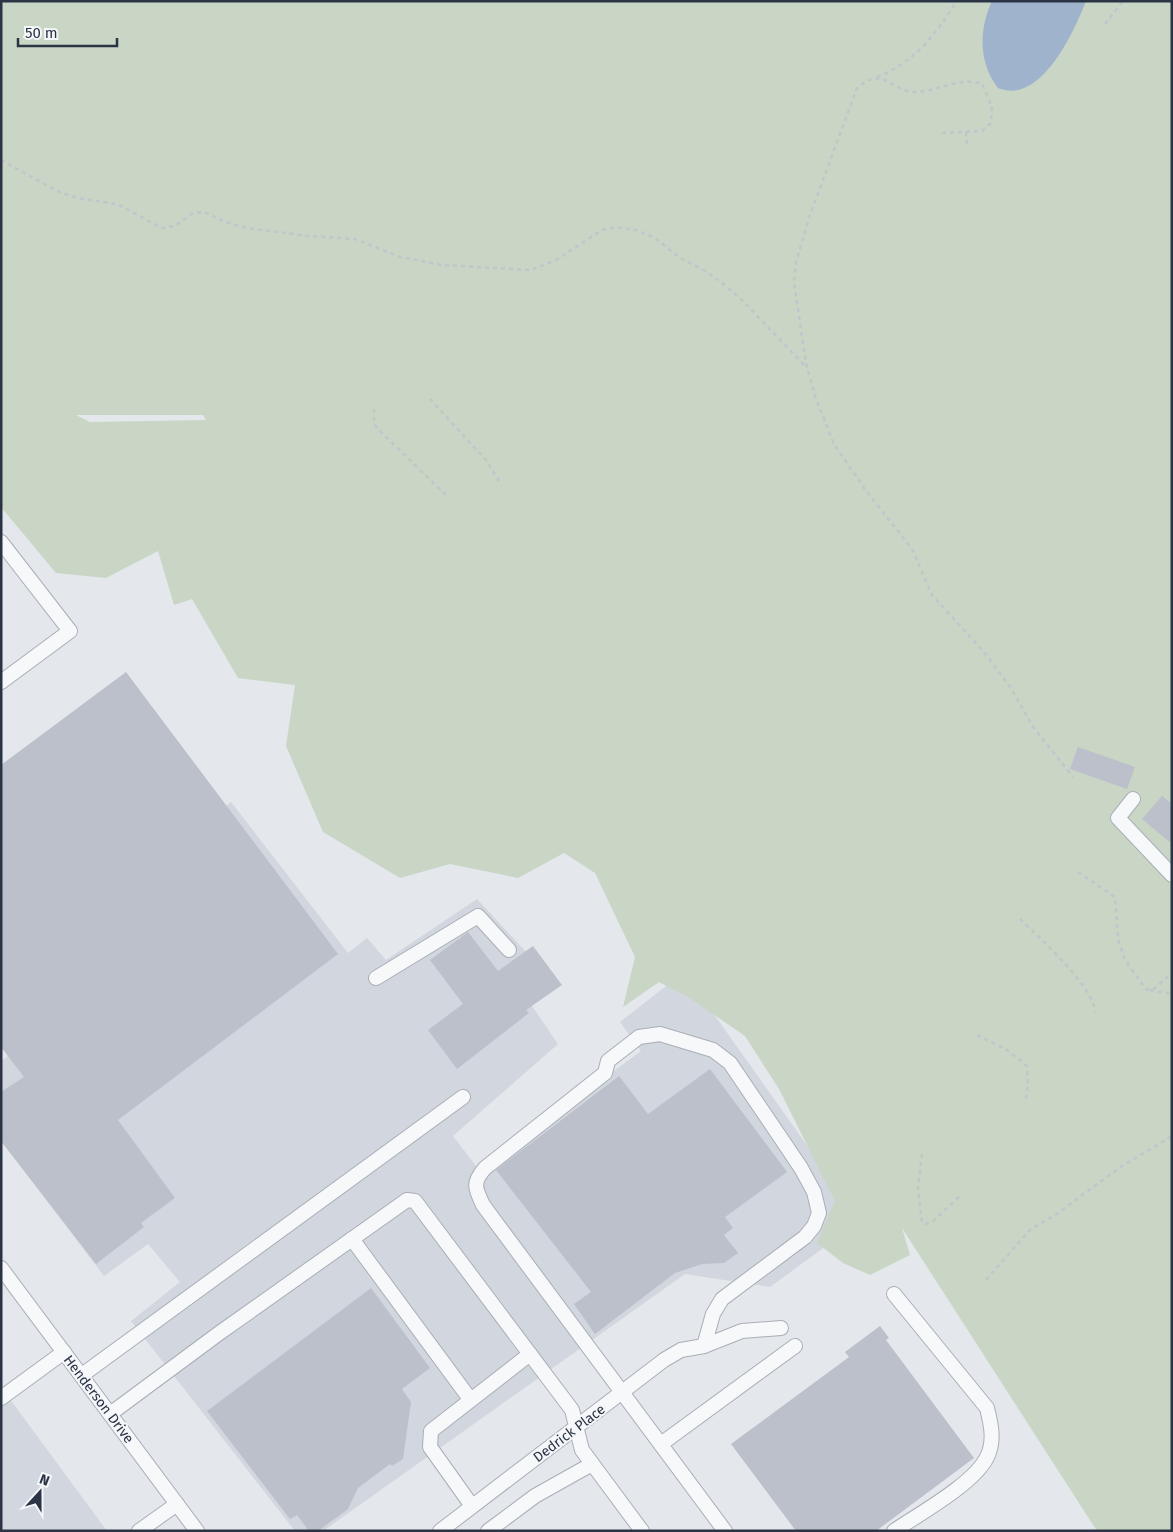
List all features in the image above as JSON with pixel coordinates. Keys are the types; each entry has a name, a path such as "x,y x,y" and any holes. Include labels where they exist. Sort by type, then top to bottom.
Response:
{"street":[{"path":"1,542 70,631 1,682"},
{"path":"1133,799 1118,818 1172,875"},
{"path":"376,978 478,916 509,950"},
{"path":"704,1346 713,1314 722,1299 805,1237 819,1213 814,1192 801,1168 730,1063 713,1050 660,1034 639,1037 608,1061 605,1073 485,1168 476,1178 476,1188 483,1205 725,1531"},
{"path":"82,1375 463,1097"},
{"path":"110,1414 407,1200 415,1201 572,1410 582,1450 642,1531"},
{"path":"352,1239 470,1400"},
{"name":"Henderson Drive","path":"1,1268 196,1531"},
{"path":"894,1294 987,1408 993,1429 987,1457 967,1481 894,1531"},
{"name":"Dedrick Place","path":"440,1531 664,1360 681,1350 704,1346 742,1331 781,1328"},
{"path":"661,1444 795,1346"},
{"path":"1,1398 64,1352"},
{"path":"472,1506 430,1447 431,1431 530,1354"},
{"path":"488,1531 535,1496 592,1464"},
{"path":"139,1531 177,1504"}],"path":[{"path":"958,1 926,46 894,70 873,78 857,88 810,215 796,262 794,282 807,368 815,396 834,444 854,475 912,549 932,595 984,652 1011,688 1034,727 1073,776"},
{"path":"1105,24 1123,1"},
{"path":"873,78 887,80 908,92 932,90 972,81 982,84 992,108 991,123 982,130 942,133"},
{"path":"966,132 967,146"},
{"path":"1,160 57,191 77,198 117,204 162,228 175,226 193,213 204,212 231,224 256,229 355,239 400,256 442,265 531,270 556,260 602,230 615,227 636,230 656,238 680,258 704,270 722,283 747,305 807,368"},
{"path":"430,399 486,460 499,481"},
{"path":"374,409 374,424 447,496"},
{"path":"1078,872 1115,897 1116,931 1125,960 1148,990 1172,994"},
{"path":"1020,919 1061,960 1090,994 1095,1012"},
{"path":"1148,990 1155,988 1172,973"},
{"path":"977,1035 1007,1050 1027,1066 1028,1084 1025,1103"},
{"path":"986,1280 1030,1230 1058,1213 1119,1168 1172,1136"},
{"path":"922,1154 918,1189 922,1222 925,1224 933,1221 960,1196"}],"shaded area":[{"path":"231,802 348,953 367,938 386,960 477,899 526,952 506,968 558,1044 453,1136 479,1170 641,1051 620,1022 684,972 840,1192 845,1232 770,1287 685,1274 323,1531 295,1531 131,1321 180,1282 148,1244 104,1276 1,1141 1,1061 8,1056 1,978"},
{"path":"1,1387 107,1531 1,1531"}],"green space":[{"path":"1,1 1172,1 1172,1531 1097,1531 902,1228 910,1255 870,1275 843,1263 817,1243 835,1201 779,1089 745,1036 688,997 659,982 623,1007 635,957 595,873 564,853 518,878 450,864 400,878 323,832 286,746 295,685 238,678 192,599 174,605 158,551 106,578 56,573 1,507","holes":["76,415 203,415 206,420 90,422"]}],"water":[{"path":"992,1 1086,1 1064,47 1053,63 1041,77 1028,86 1013,91 998,88 991,78 984,57 983,34"}],"building":[{"path":"126,672 338,954 118,1120 175,1198 141,1223 144,1227 96,1264 1,1141 1,1092 24,1077 1,1047 1,765"},
{"path":"1078,747 1135,767 1127,789 1070,769"},
{"path":"1162,796 1172,804 1172,844 1142,819"},
{"path":"468,932 498,971 533,946 562,985 526,1010 529,1013 457,1069 428,1030 463,1004 430,960"},
{"path":"710,1069 787,1172 725,1217 733,1228 724,1235 738,1253 724,1263 702,1264 675,1273 595,1334 574,1304 591,1292 496,1170 619,1076 648,1114"},
{"path":"371,1288 430,1368 402,1389 411,1402 403,1459 392,1466 390,1464 358,1488 348,1509 318,1531 309,1531 297,1515 290,1519 207,1411"},
{"path":"880,1326 889,1338 886,1340 974,1458 876,1531 796,1531 731,1444 849,1357 845,1352"}]}
